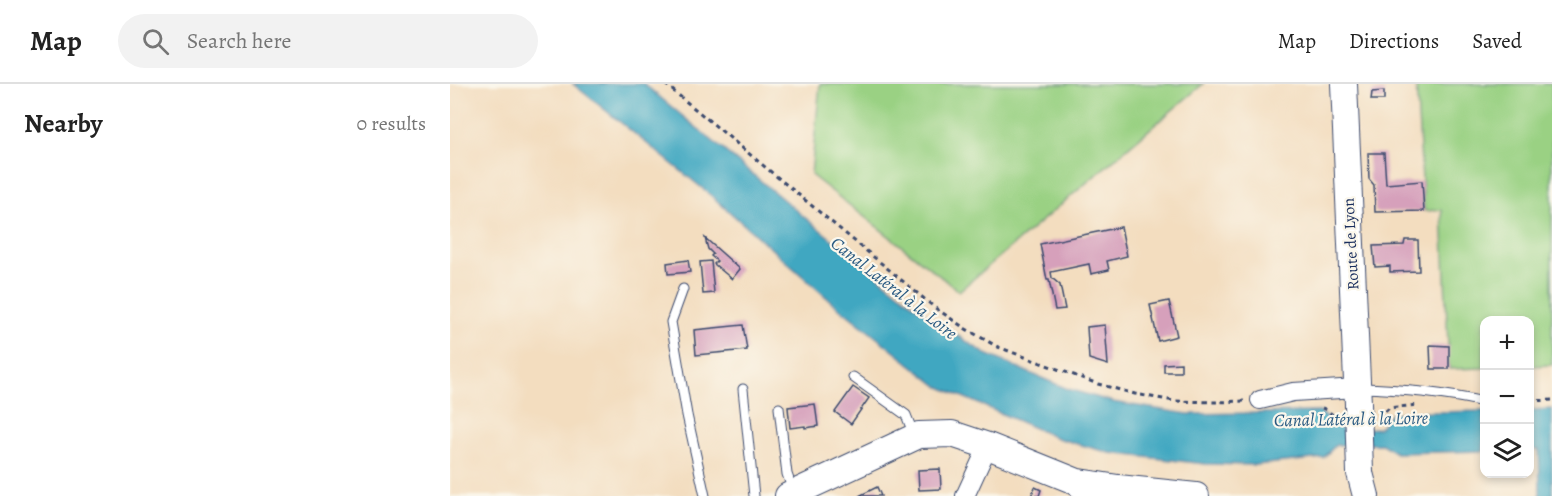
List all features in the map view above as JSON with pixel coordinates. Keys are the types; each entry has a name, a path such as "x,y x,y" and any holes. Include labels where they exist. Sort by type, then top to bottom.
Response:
{"street":[{"name":"Route de Lyon","path":"1344,84 1361,488"},
{"path":"1260,400 1293,392 1357,396"},
{"path":"804,491 919,435 952,434 988,446 1085,489 1118,488 1196,496"},
{"path":"965,496 988,446"}],"lane":[{"path":"683,289 671,322 687,415 705,496"},
{"path":"853,377 906,415 915,437"},
{"path":"743,389 754,496"},
{"path":"1357,396 1381,389 1457,396 1480,401"},
{"path":"779,408 787,474 804,491"}],"path":[{"path":"665,84 934,307 998,347 1098,384 1135,394 1174,401 1260,400"},
{"path":"1534,400 1552,400"},
{"path":"1374,424 1389,408 1427,405"},
{"path":"1318,407 1327,410 1343,425"}],"green space":[{"path":"820,84 1203,84 959,291 811,175"},
{"path":"1416,84 1552,84 1552,365 1534,366 1534,316 1480,316 1480,368 1449,369 1442,210 1424,211"}],"water":[{"path":"573,84 644,84 929,317 984,353 1068,389 1113,402 1188,414 1320,412 1343,430 1379,428 1391,413 1480,411 1480,451 1396,453 1382,444 1336,445 1323,458 1256,465 1206,464 1110,453 1057,438 938,386 833,303 707,192"},
{"path":"1552,409 1552,496 1540,496 1539,450 1534,449 1534,410"}],"building":[{"path":"1384,91 1384,100 1371,100 1372,92"},
{"path":"1368,153 1384,153 1386,184 1422,181 1424,211 1375,212 1374,185 1369,179"},
{"path":"1121,227 1127,256 1107,261 1109,270 1091,274 1089,264 1051,272 1052,278 1060,285 1065,309 1055,310 1040,244"},
{"path":"705,238 740,269 732,279 714,264 717,261 711,256 713,254 708,249"},
{"path":"1405,240 1418,240 1419,271 1390,272 1390,266 1375,267 1373,246 1404,245"},
{"path":"688,260 690,272 668,274 667,263"},
{"path":"711,261 714,293 703,294 700,262"},
{"path":"1169,301 1177,336 1158,341 1150,305"},
{"path":"743,325 747,350 696,355 694,330"},
{"path":"1105,325 1108,365 1089,359 1087,327"},
{"path":"1430,345 1449,346 1449,369 1431,369"},
{"path":"1181,363 1181,372 1164,372 1164,364"},
{"path":"853,387 869,398 851,424 835,412"},
{"path":"815,404 818,426 790,428 788,407"},
{"path":"940,469 941,489 919,490 918,470"},
{"path":"877,487 881,496 859,496"},
{"path":"1035,487 1041,490 1039,496 1031,496"}],"water label":[{"name":"Canal Latéral à la Loire","path":"894,288"},
{"name":"Canal Latéral à la Loire","path":"1351,419"}]}
